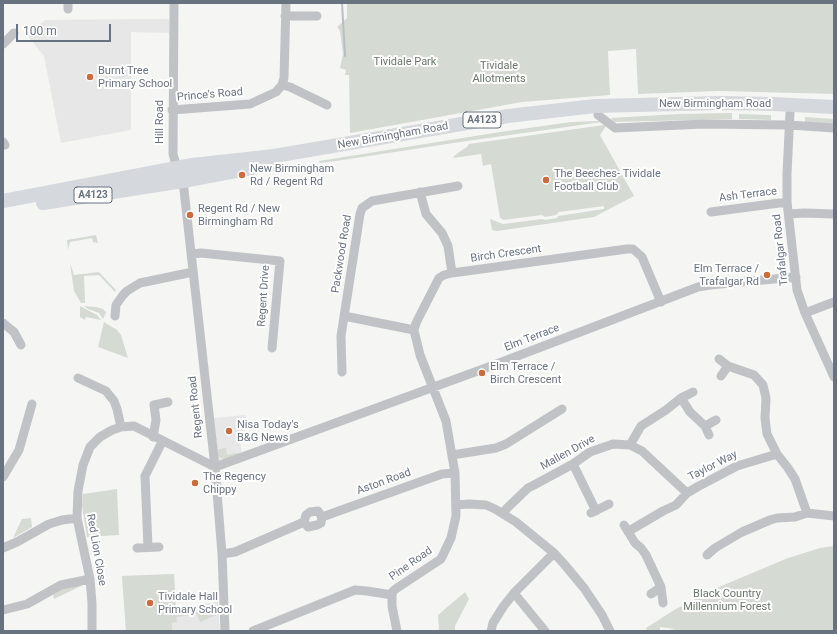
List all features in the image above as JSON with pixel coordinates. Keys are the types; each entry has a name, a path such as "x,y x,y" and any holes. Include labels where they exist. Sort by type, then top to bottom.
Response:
{"highway":[{"name":"New Birmingham Road","path":"3,201 192,165 274,156 508,116 595,106 721,103 790,114 834,107"},
{"name":"New Birmingham Road","path":"3,209 183,181 280,163 508,125 598,115 721,110 834,115"},
{"path":"177,168 183,181"},
{"path":"76,187 170,175 183,181"}],"street":[{"name":"Hill Road","path":"174,3 172,110 173,159 177,168"},
{"path":"286,3 284,78 282,85 290,87 327,105"},
{"path":"285,16 317,16"},
{"path":"3,44 14,33"},
{"name":"Prince's Road","path":"172,110 250,104 276,92 282,85"},
{"name":"New Birmingham Road","path":"790,114 834,128"},
{"name":"Trafalgar Road","path":"790,114 787,202 797,290 805,314 834,377"},
{"name":"Regent Road","path":"183,181 215,467 226,631"},
{"name":"Packwood Road","path":"342,372 341,336 362,208 372,200 458,186"},
{"path":"420,192 426,214 442,233 448,246 452,273"},
{"name":"Ash Terrace","path":"711,212 787,202"},
{"path":"789,214 834,214"},
{"name":"Birch Crescent","path":"414,330 416,323 439,278 444,274 627,249 633,249 642,257 661,302"},
{"name":"Regent Drive","path":"192,254 202,253 280,261 272,348"},
{"path":"115,316 116,305 123,295 140,283 193,272"},
{"name":"Elm Terrace","path":"215,467 698,288 710,285 796,277"},
{"path":"805,314 834,302"},
{"path":"344,316 414,330 420,355 432,387"},
{"path":"3,323 14,332 21,345"},
{"path":"719,359 728,366 754,375 763,385 766,398 765,418 767,434 777,454 795,479 805,503 807,513"},
{"path":"721,376 728,366"},
{"path":"78,378 106,391 114,401 121,427 134,426 162,442 215,467"},
{"name":"Pine Road","path":"253,631 355,590 392,595 393,591 397,588 441,559 451,538 456,516 455,473 446,421 432,387"},
{"path":"687,493 642,451 630,445 641,426 666,410 681,398 693,392"},
{"path":"681,398 690,412 705,426 709,436"},
{"path":"153,437 156,420 154,405 168,402"},
{"path":"3,477 19,450 32,404"},
{"path":"452,455 496,448 506,444 562,409"},
{"path":"705,426 716,420"},
{"name":"Red Lion Close","path":"92,631 90,579 77,518 78,491 83,466 90,447 100,437 121,427"},
{"path":"148,547 145,476 162,442"},
{"name":"Mallen Drive","path":"502,513 528,488 573,464 590,452 613,444 630,445"},
{"name":"Taylor Way","path":"663,603 661,587 646,555 635,543 626,528 676,505 687,493 737,466 777,454"},
{"path":"573,464 593,512 609,504"},
{"name":"Aston Road","path":"222,554 236,552 304,522 306,515 310,512 318,511 322,517 442,474 455,473"},
{"path":"456,505 486,505 516,522 554,553 584,588 602,615 610,631"},
{"path":"707,556 716,548 742,532 770,520 795,517 807,513 834,516"},
{"path":"3,548 49,524 77,518"},
{"path":"710,540 716,548"},
{"path":"137,548 159,547"},
{"path":"491,631 497,615 514,593 554,553"},
{"path":"3,610 27,604 61,585 90,579"},
{"path":"651,594 661,587"},
{"path":"514,593 545,631"},
{"path":"392,595 392,606 397,631"}],"shaded area":[{"name":"Burnt Tree Primary School","path":"169,19 169,33 131,32 131,130 61,143 44,56 27,35 45,20"},
{"path":"245,415 250,428 239,433 242,454 215,467 214,418"},
{"name":"Tividale Hall Primary School","path":"174,574 176,610 218,601 220,631 126,631 122,576"}],"green space":[{"name":"Tividale Park","path":"347,3 834,3 834,94 719,91 638,94 636,49 608,51 610,95 522,102 350,133 349,75 345,75 346,70 340,68 343,54 340,31 337,27 347,18"},
{"path":"732,113 732,119 614,122 611,118 678,114"},
{"path":"739,114 771,115 771,120 739,119"},
{"path":"805,117 834,119 834,124 805,122"},
{"path":"571,122 602,122 336,161 320,163 319,161 500,132"},
{"path":"604,125 606,126 600,135 634,196 594,217 497,231 492,230 490,219 503,224 542,219 545,220 557,218 558,216 604,209 604,206 559,212 556,215 545,217 542,215 504,220 500,218 491,164 483,166 481,154 453,158 469,144"},
{"path":"96,235 98,243 93,242 92,238 70,242 68,250 67,240"},
{"path":"70,263 74,275 99,272 116,290 115,292 99,275 84,276 85,303 81,303 74,291"},
{"path":"80,306 97,315 101,320 86,317 85,320 80,317"},
{"path":"84,306 103,309 106,312 103,319 99,313"},
{"path":"104,322 117,330 121,335 128,358 98,347"},
{"path":"226,448 227,455 237,453 238,455 225,460 217,456 216,450"},
{"path":"117,489 119,535 87,537 82,506 83,494"},
{"path":"31,518 32,527 13,538 22,519"},
{"name":"Black Country Millennium Forest","path":"834,546 834,631 662,631 675,629 660,627 660,631 647,631 646,628 674,610 719,587 788,558 820,548"},
{"name":"Tividale Hall Primary School","path":"174,574 176,610 171,610 171,615 218,605 219,614 200,622 197,614 176,617 177,622 172,623 172,631 126,631 122,576"},
{"path":"83,585 54,599 53,595 65,587"},
{"path":"465,592 469,599 455,626 455,631 439,631 438,615"}],"waterway":[{"path":"342,3 345,56"}],"place":[{"name":"Burnt Tree Primary School","path":"90,77"},
{"name":"New Birmingham Rd / Regent Rd","path":"242,175"},
{"name":"The Beeches- Tividale Football Club","path":"546,180"},
{"name":"Regent Rd / New Birmingham Rd","path":"190,215"},
{"name":"Elm Terrace / Trafalgar Rd","path":"767,275"},
{"name":"Elm Terrace / Birch Crescent","path":"482,373"},
{"name":"Nisa Today's B&G News","path":"229,431"},
{"name":"The Regency Chippy","path":"195,483"},
{"name":"Tividale Hall Primary School","path":"150,603"}],"park label":[{"name":"Tividale Allotments","path":"499,72"}]}
